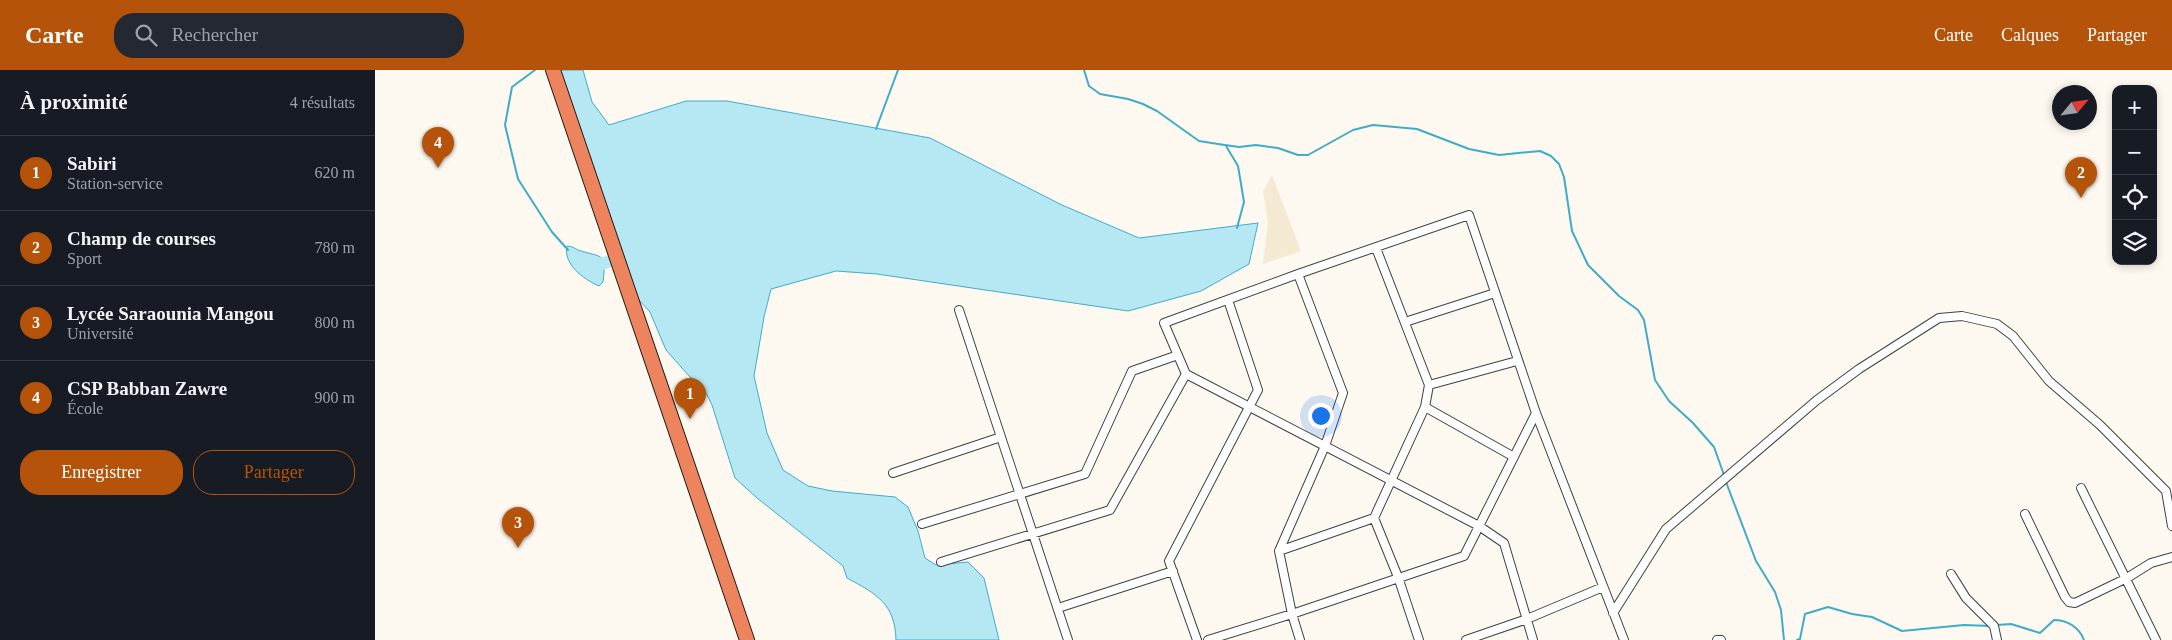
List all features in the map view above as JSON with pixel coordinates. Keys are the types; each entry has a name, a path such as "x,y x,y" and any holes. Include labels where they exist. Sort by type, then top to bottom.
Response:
{"highway":[{"path":"553,70 747,640"}],"street":[{"path":"1533,640 1504,543 1479,526 1186,374 1165,323 1469,215 1536,413 1624,640"},
{"path":"1376,248 1429,385 1425,407 1374,518 1398,577 1419,640"},
{"path":"1299,274 1343,392 1325,446 1279,551 1292,614 1300,640"},
{"path":"1405,322 1495,293"},
{"path":"1197,640 1169,561 1258,390 1227,300"},
{"path":"959,310 1068,640"},
{"path":"1613,613 1666,528 1817,400 1859,369 1939,318 1962,316 1997,324 2013,336 2049,381 2100,425 2166,490 2172,526"},
{"path":"922,524 1085,474 1132,371 1178,354"},
{"path":"1429,385 1517,360"},
{"path":"941,562 1110,510 1186,374"},
{"path":"1425,407 1514,456"},
{"path":"1208,640 1464,556 1536,413"},
{"path":"893,473 1001,437"},
{"path":"2081,488 2156,640"},
{"path":"2025,514 2069,602 2075,603 2127,578 2151,563 2172,556"},
{"path":"1279,551 1374,518"},
{"path":"1057,608 1173,571"},
{"path":"1951,574 1966,598 1994,626 1997,640"},
{"path":"1466,640 1527,619 1603,588"}],"shaded area":[{"path":"1272,175 1301,251 1263,264 1268,223 1263,191"}],"water":[{"path":"560,70 583,70 592,102 609,125 686,101 727,101 930,138 1062,205 1139,238 1258,223 1249,264 1201,291 1128,311 877,274 836,271 771,289 764,317 754,376 767,433 783,470 808,486 832,491 895,497 908,507 918,531 925,558 936,565 968,562 984,578 999,640 896,640 892,617 882,602 867,589 847,578 843,566 757,498 735,478 712,405 703,387 690,377 666,350 650,312 639,300 626,272"},
{"path":"567,246 601,257 604,272 603,282 599,286 581,275 571,265 568,259"}],"waterway":[{"path":"535,70 512,87 505,125 518,179 552,232 568,250"},
{"path":"876,129 898,70"},
{"path":"1084,70 1089,86 1100,94 1143,104 1157,111 1199,141 1239,147 1256,145 1278,148 1298,155 1308,155 1353,130 1373,125 1417,129 1469,149 1499,155 1540,151 1551,156 1559,164 1564,177 1572,231 1588,265 1619,296 1638,310 1644,320 1655,380 1669,401 1693,423 1714,447 1724,475"},
{"path":"1226,146 1238,166 1244,202 1237,228"},
{"path":"596,266 627,255"},
{"path":"1726,482 1756,561 1775,592 1781,610 1784,640"},
{"path":"1797,640 1800,639 1805,614 1828,607 1852,614 1872,617 1902,631 1964,625 1990,626"},
{"path":"1997,625 2011,624 2040,633 2054,620 2059,620 2076,628 2084,640"}],"place":[{"name":"CSP Babban Zawre","path":"438,168"},
{"name":"Champ de courses","path":"2081,198"},
{"name":"Sabiri","path":"690,419"},
{"name":"Lycée Saraounia Mangou","path":"518,548"}]}
